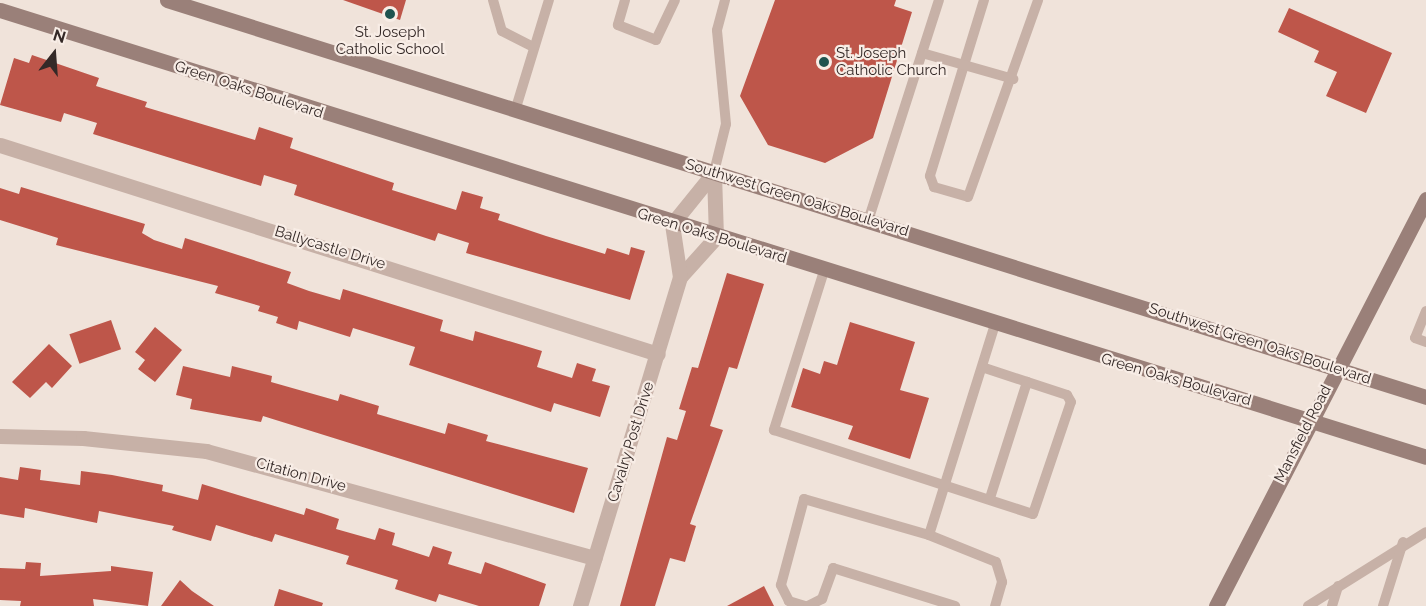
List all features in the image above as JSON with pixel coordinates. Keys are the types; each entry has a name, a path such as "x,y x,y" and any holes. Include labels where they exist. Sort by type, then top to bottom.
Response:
{"main road":[{"name":"Southwest Green Oaks Boulevard","path":"167,0 1426,397"},
{"name":"Green Oaks Boulevard","path":"2,9 672,224 995,325 1310,419 1426,457"},
{"name":"Mansfield Road","path":"1216,606 1310,419 1426,199"}],"street":[{"name":"Ballycastle Drive","path":"0,146 658,354"},
{"path":"672,224 714,172"},
{"path":"714,172 716,237"},
{"name":"Cavalry Post Drive","path":"580,606 680,277 672,224"},
{"name":"Cavalry Post Drive","path":"680,277 716,237"},
{"name":"Citation Drive","path":"0,435 93,438 206,451 595,558"}],"lane":[{"path":"493,0 502,31 534,47"},
{"path":"515,111 549,0"},
{"path":"625,0 618,25 656,40 675,0"},
{"path":"714,172 726,124 717,41 726,0"},
{"path":"868,221 939,0"},
{"path":"984,0 930,176 934,187 968,196 976,184 1013,80 1038,0"},
{"path":"922,52 1013,80"},
{"path":"824,271 774,430 946,482 1033,514 1038,506 1071,402 1067,395 982,368"},
{"path":"1426,311 1415,338 1426,342"},
{"path":"929,536 995,325"},
{"path":"990,498 1027,382"},
{"path":"956,606 833,568 822,599 806,606 789,601 781,585 804,499 929,536 996,562 1002,582 995,606"},
{"path":"1308,606 1403,542 1426,532"},
{"path":"1383,606 1403,542"},
{"path":"1332,606 1338,586"}],"building":[{"name":"St. Joseph Catholic School","path":"343,0 406,0 400,20"},
{"name":"St. Joseph Catholic Church","path":"775,0 896,0 894,6 912,12 873,138 825,163 768,145 740,96"},
{"path":"1289,8 1392,53 1366,113 1326,96 1337,72 1314,62 1319,51 1278,32"},
{"path":"32,55 99,78 96,86 147,102 145,107 255,140 259,127 293,138 290,148 394,183 392,190 456,210 462,191 483,197 480,208 500,214 498,220 546,236 605,254 607,248 629,255 631,247 645,251 630,300 466,253 469,243 438,233 435,241 294,195 297,185 264,175 261,186 93,134 97,123 64,113 61,122 0,105 14,58 29,63"},
{"path":"21,187 145,224 142,233 154,240 182,249 185,238 291,272 287,283 309,291 340,300 343,289 443,320 440,331 473,341 475,331 542,351 537,367 572,378 577,363 596,369 592,381 610,386 600,417 554,403 551,412 409,365 415,347 353,328 350,337 299,321 297,330 276,323 278,317 258,311 260,306 215,293 218,286 56,245 58,238 0,220 0,188 19,194"},
{"path":"727,273 764,284 737,369 729,367 710,426 723,430 690,524 696,526 685,562 670,558 655,606 620,606 667,437 677,440 686,411 679,409 692,367 698,368"},
{"path":"111,320 121,349 79,364 69,334"},
{"path":"850,322 915,342 900,390 929,398 910,459 848,439 853,426 791,407 803,368 820,374 824,361 837,365"},
{"path":"155,327 182,350 155,382 138,369 145,360 135,352"},
{"path":"49,344 72,366 52,388 46,382 30,398 12,382"},
{"path":"183,366 230,377 232,366 272,376 271,382 338,401 340,394 379,406 377,414 445,434 448,423 488,435 486,441 588,468 574,513 263,416 261,422 190,409 192,399 176,395"},
{"path":"20,467 41,470 40,480 80,485 81,471 163,485 162,491 198,500 202,484 304,515 306,508 339,519 336,529 375,540 379,528 395,533 392,545 429,557 433,546 452,552 448,564 481,574 485,562 546,584 539,606 479,606 439,594 436,602 395,589 398,580 346,564 349,556 275,534 272,542 216,525 211,541 172,530 174,526 99,511 97,523 25,508 24,518 0,514 0,477 18,480"},
{"path":"26,562 41,563 40,576 111,571 111,566 153,572 148,606 93,599 94,606 20,606 21,601 0,600 0,568 25,569"},
{"path":"180,580 192,591 214,606 161,606"},
{"path":"764,586 774,606 727,606"},
{"path":"279,589 323,603 322,606 274,606"}],"place":[{"name":"St. Joseph Catholic School","path":"390,14"},
{"name":"St. Joseph Catholic Church","path":"824,62"}]}
